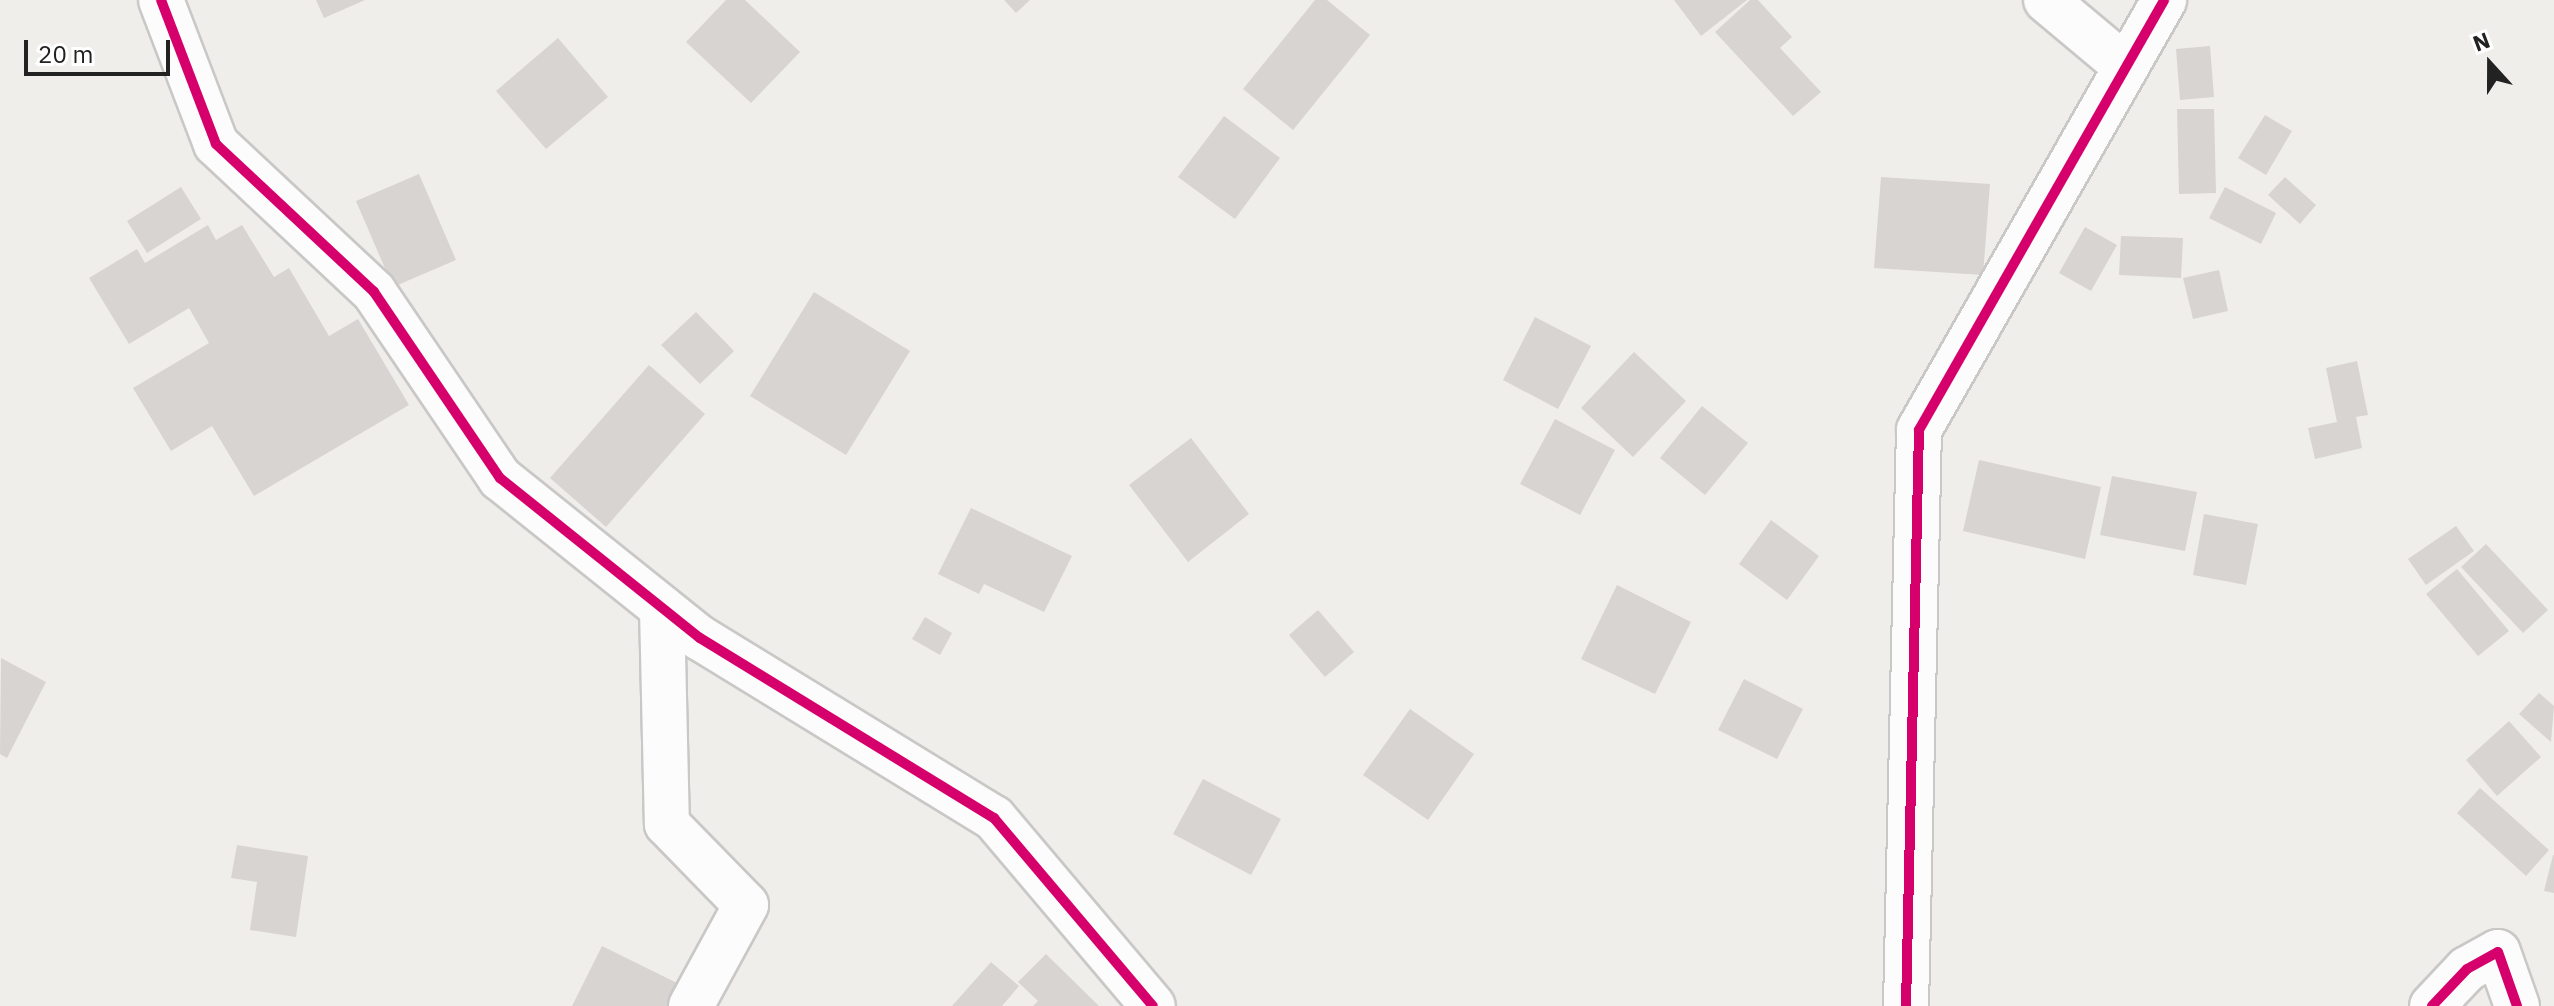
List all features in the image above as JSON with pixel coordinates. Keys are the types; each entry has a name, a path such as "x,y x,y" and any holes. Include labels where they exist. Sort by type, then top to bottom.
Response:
{"street":[{"path":"161,0 216,144 374,292 500,478 700,638 994,818 1153,1006"},
{"path":"2046,0 2126,67"},
{"path":"1906,1006 1919,430 2164,0"},
{"path":"662,608 667,824 746,905 691,1006"},
{"path":"2432,1006 2467,969 2498,952 2517,1006"}],"building":[{"path":"316,0 365,0 324,18"},
{"path":"726,0 745,0 800,52 751,103 686,42"},
{"path":"1004,0 1030,0 1016,13"},
{"path":"1315,0 1327,0 1370,35 1293,130 1243,89"},
{"path":"1674,0 1747,0 1701,36"},
{"path":"1750,0 1758,0 1792,37 1780,48 1821,92 1793,116 1715,32"},
{"path":"558,38 608,97 546,149 496,91"},
{"path":"2210,46 2214,97 2180,100 2176,49"},
{"path":"2177,109 2214,109 2216,193 2179,194"},
{"path":"2265,115 2292,131 2266,175 2238,158"},
{"path":"1224,116 1280,158 1235,219 1178,177"},
{"path":"419,174 456,260 393,287 356,201"},
{"path":"1881,177 1990,184 1983,275 1874,268"},
{"path":"2285,177 2316,205 2300,224 2268,195"},
{"path":"181,187 201,219 147,253 127,221"},
{"path":"2225,187 2276,213 2261,244 2209,218"},
{"path":"208,225 216,240 242,225 274,277 289,268 329,336 358,319 409,405 254,496 212,426 171,451 133,388 209,343 189,308 129,344 89,278 137,249 145,263"},
{"path":"2085,227 2117,245 2091,291 2059,273"},
{"path":"2121,236 2183,238 2181,278 2119,275"},
{"path":"2219,270 2228,311 2193,319 2183,278"},
{"path":"814,292 910,351 846,455 750,396"},
{"path":"696,312 734,351 700,384 661,345"},
{"path":"1535,317 1591,346 1558,409 1503,380"},
{"path":"1634,352 1686,401 1633,457 1581,408"},
{"path":"2357,361 2368,415 2356,417 2362,448 2315,459 2308,428 2337,422 2326,368"},
{"path":"649,365 705,414 606,527 550,478"},
{"path":"1702,406 1748,443 1705,495 1660,458"},
{"path":"1555,419 1615,450 1580,515 1520,484"},
{"path":"1191,438 1249,514 1188,562 1129,485"},
{"path":"1979,460 2101,487 2085,559 1963,531"},
{"path":"2112,476 2197,492 2185,551 2100,535"},
{"path":"971,508 1072,556 1044,612 984,584 979,594 938,574"},
{"path":"2204,514 2258,524 2246,585 2193,575"},
{"path":"1771,520 1819,556 1787,600 1739,564"},
{"path":"2456,526 2474,551 2426,585 2408,559"},
{"path":"2486,544 2548,610 2523,633 2461,567"},
{"path":"2457,569 2509,631 2478,656 2426,594"},
{"path":"1617,585 1691,622 1655,694 1581,659"},
{"path":"1318,610 1354,652 1325,677 1289,635"},
{"path":"925,617 952,633 940,655 912,639"},
{"path":"1,658 46,682 7,758 0,754"},
{"path":"1744,679 1803,709 1777,759 1718,730"},
{"path":"2539,693 2554,706 2551,742 2519,714"},
{"path":"1410,709 1474,754 1428,820 1363,775"},
{"path":"2509,721 2541,757 2497,796 2466,760"},
{"path":"1203,779 1281,819 1251,875 1173,834"},
{"path":"2480,788 2549,850 2526,876 2457,813"},
{"path":"237,845 308,856 296,937 250,930 257,882 231,878"},
{"path":"2554,855 2554,893 2544,891"},
{"path":"602,946 679,984 668,1006 572,1006"},
{"path":"1046,954 1099,1006 1033,1006 1038,1001 1018,982"},
{"path":"991,962 1019,986 1002,1006 952,1006"}],"cycle path":[{"path":"161,0 216,144 374,292 500,478 700,638 994,818 1153,1006"},
{"path":"1906,1006 1919,430 2164,0"},
{"path":"2432,1006 2467,969 2498,952 2517,1006"}]}
